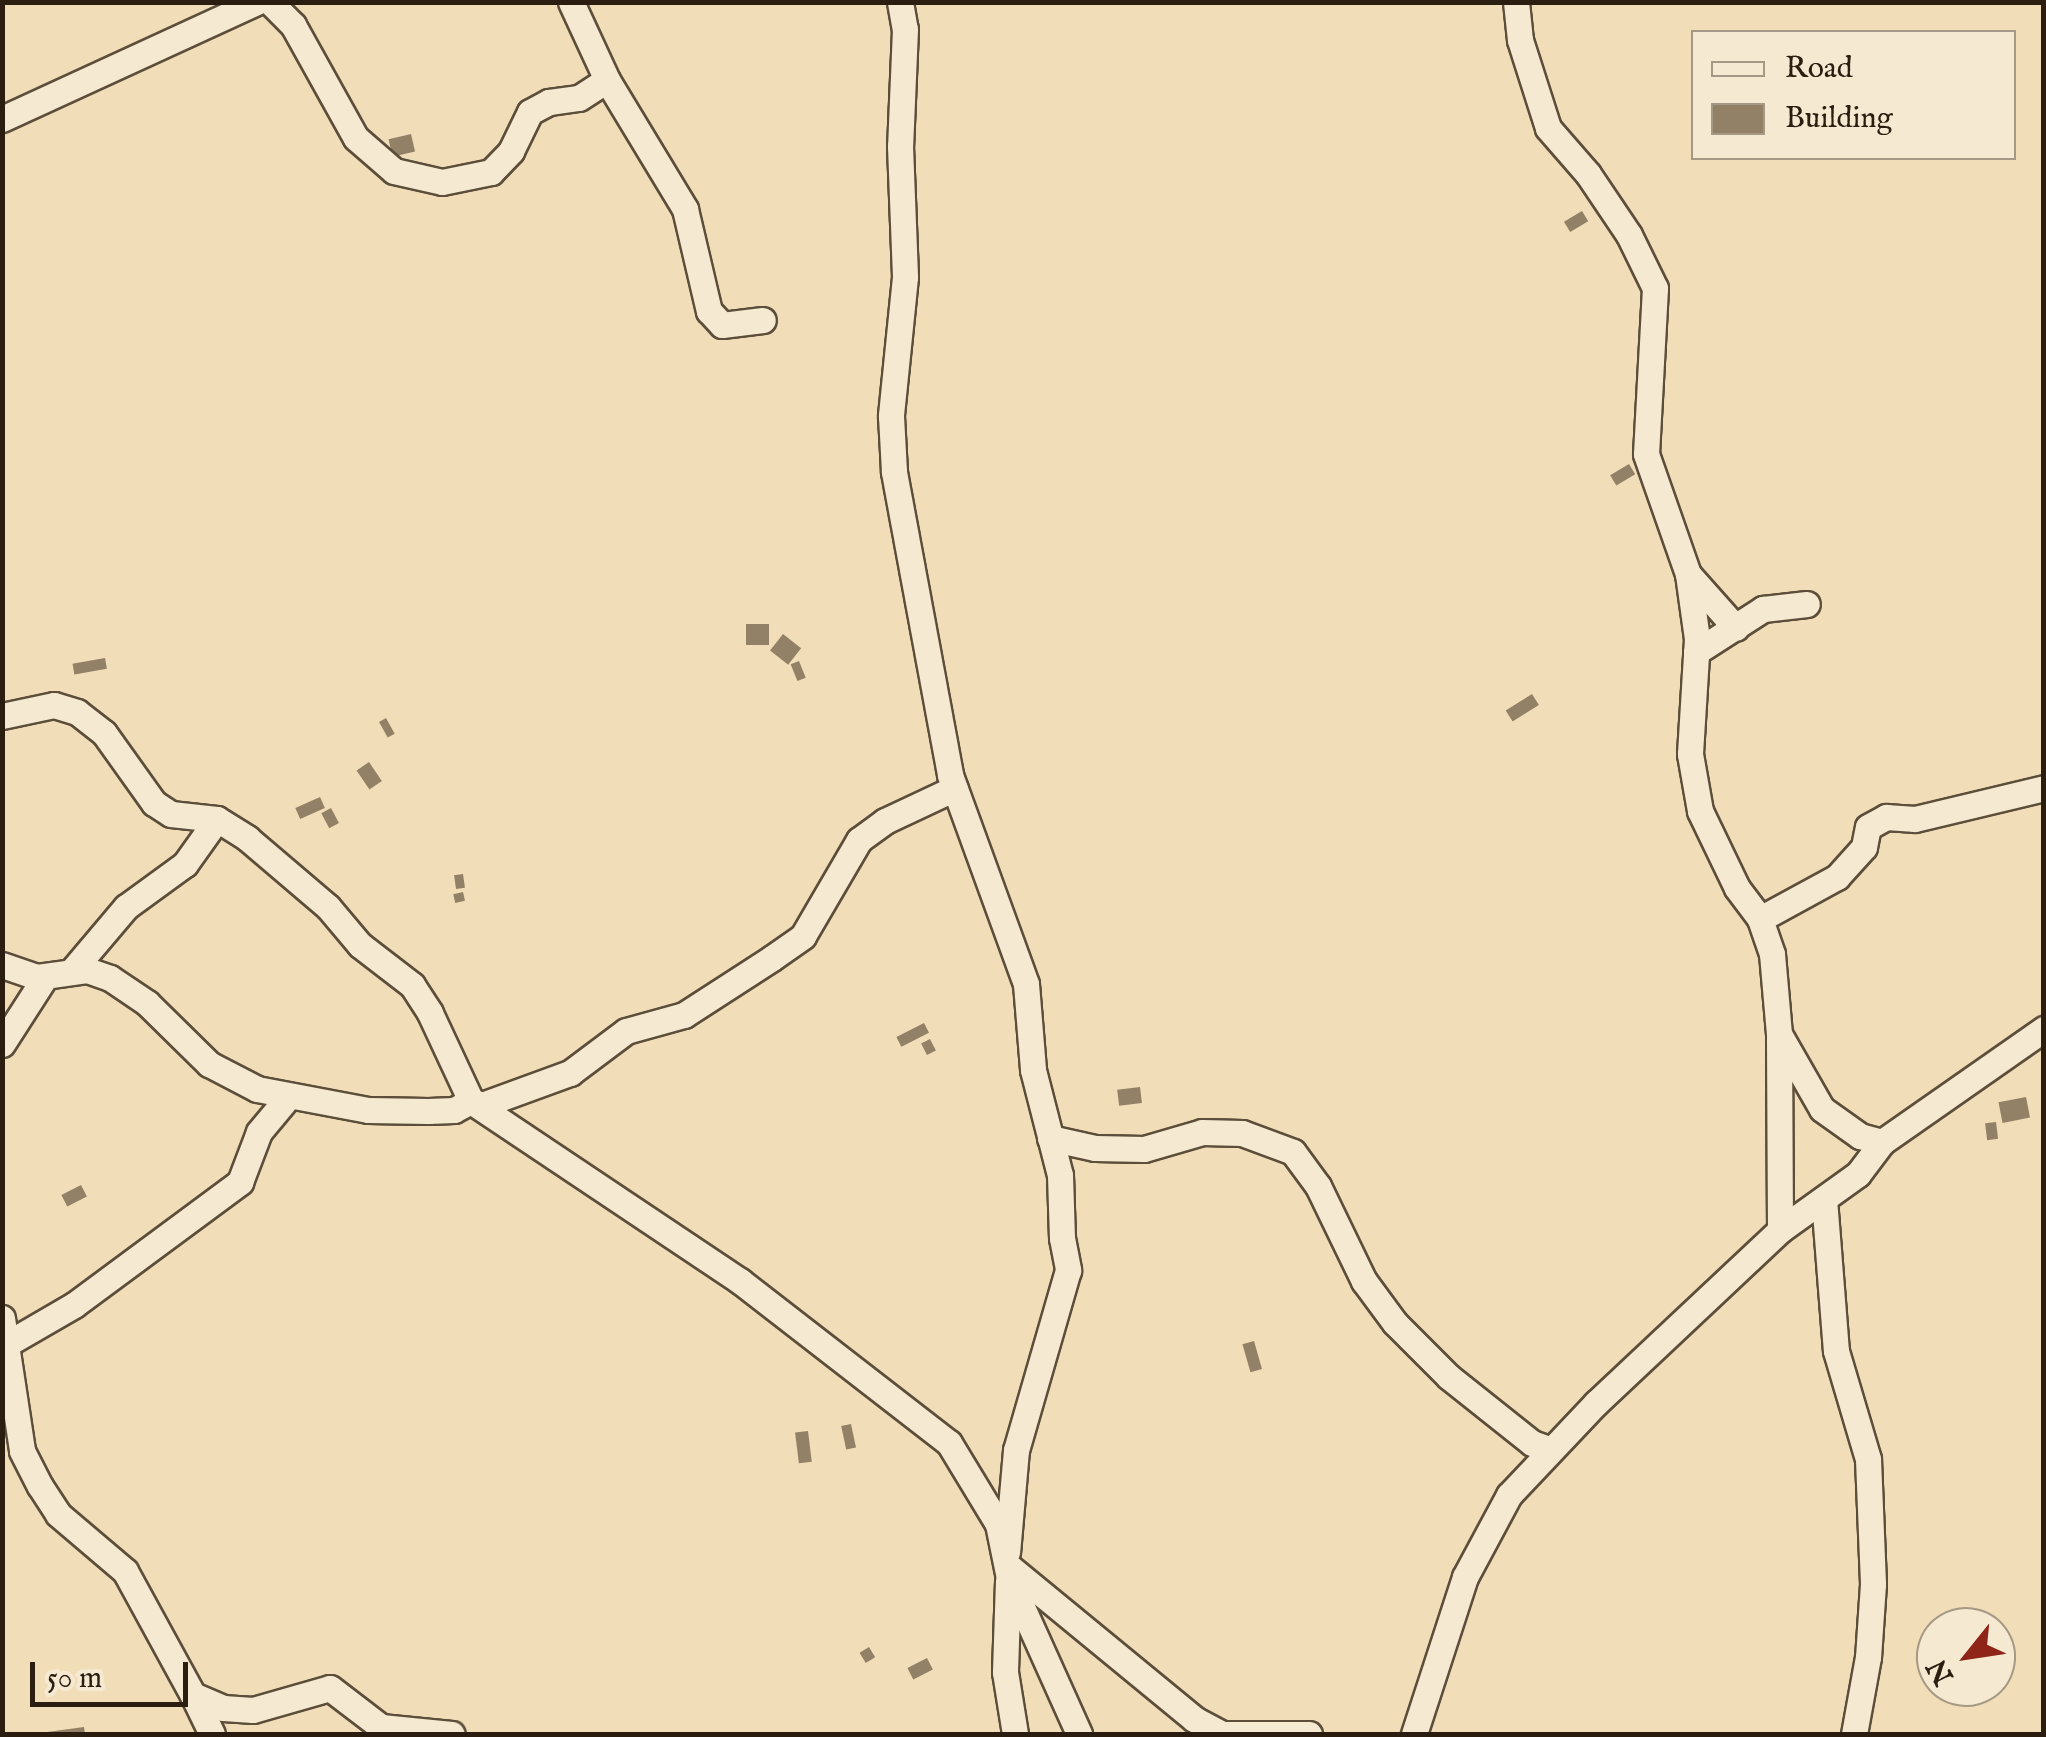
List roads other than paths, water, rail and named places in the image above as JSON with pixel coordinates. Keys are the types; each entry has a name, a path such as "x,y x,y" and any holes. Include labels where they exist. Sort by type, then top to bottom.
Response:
{"street":[{"path":"2,119 256,2"},
{"path":"270,2 293,26 356,138 394,172 442,182 490,172 511,151 533,110 548,102 579,98 607,80"},
{"path":"571,2 607,80 684,210 708,310 722,325 763,320"},
{"path":"900,2 906,29 900,146 905,278 892,416 894,472 913,594 955,788 1022,968 1033,1070 1060,1175 1062,1238 1068,1270 1016,1450 1005,1593 1005,1672 1015,1734"},
{"path":"1516,2 1520,40 1548,128 1610,205 1655,288 1646,454 1688,574 1696,652 1692,782 1700,812 1737,888 1760,919 1772,954 1780,1034 1780,1230"},
{"path":"1688,574 1736,628"},
{"path":"1696,652 1763,610 1807,604"},
{"path":"2,716 54,704 77,712 104,734 154,802 171,814 216,819 259,847 328,907 360,945 412,985 430,1013 471,1101 740,1281 949,1443 998,1524 1008,1565 1079,1734"},
{"path":"2,965 45,977 96,972 130,990 232,1080 337,1107 454,1110 471,1101 482,1104 570,1073 626,1031 684,1015 803,936 860,840 886,820 955,788"},
{"path":"1760,919 1837,877 1864,847 1868,827 1886,817 1915,820 2044,788"},
{"path":"71,972 126,907 185,864 216,819"},
{"path":"2,1044 45,977"},
{"path":"1414,1734 1465,1577 1508,1495 1707,1296 1780,1230 1858,1174 1882,1142 2044,1030"},
{"path":"1780,1034 1822,1110 1860,1136 1882,1142"},
{"path":"5,1345 74,1305 229,1192 240,1182 259,1132 289,1096"},
{"path":"1050,1138 1095,1148 1144,1149 1202,1132 1242,1133 1293,1152 1318,1186 1364,1281 1394,1324 1532,1444 1552,1450"},
{"path":"1824,1199 1836,1351 1868,1459 1872,1584 1868,1657 1854,1734"},
{"path":"2,1318 22,1452 58,1514 125,1571 212,1734"},
{"path":"1008,1565 1194,1719 1222,1734 1309,1734"},
{"path":"192,1695 223,1708 253,1710 330,1688 381,1727 452,1734"}]}
